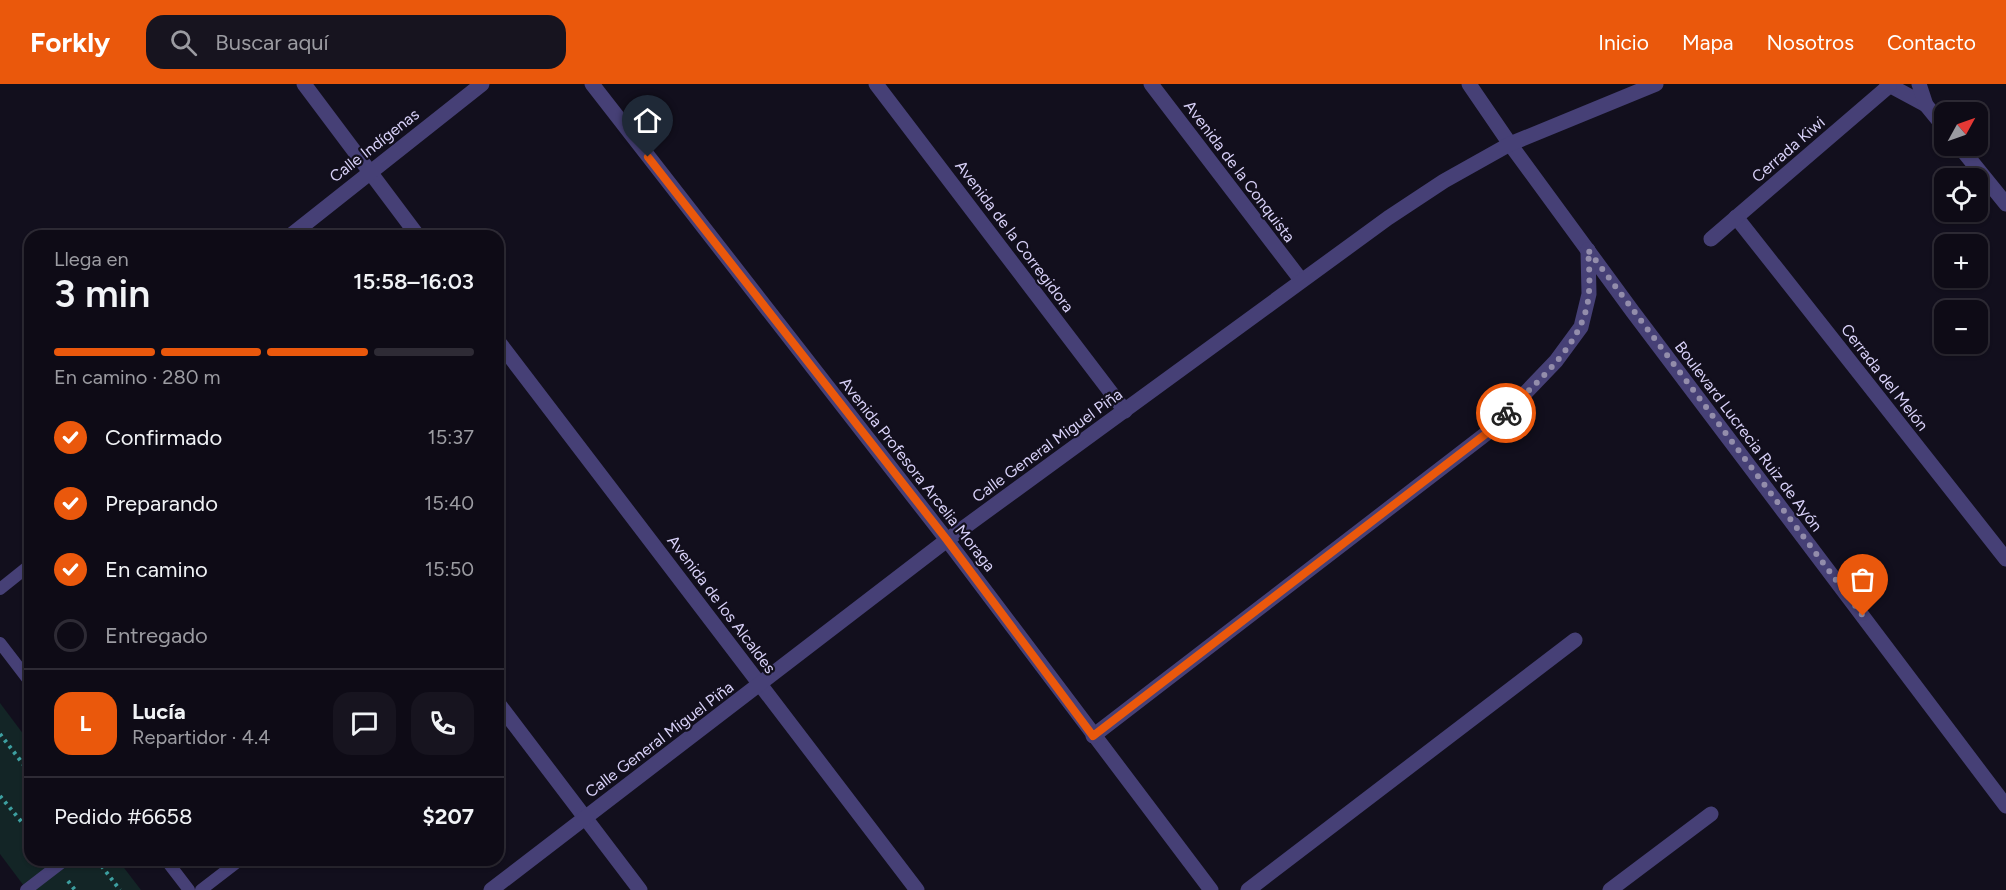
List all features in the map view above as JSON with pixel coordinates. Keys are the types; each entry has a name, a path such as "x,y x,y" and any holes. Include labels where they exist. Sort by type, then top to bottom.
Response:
{"street":[{"path":"304,84 413,230"},
{"name":"Calle Indígenas","path":"297,230 368,171 482,84"},
{"name":"Avenida Profesora Arcelia Moraga","path":"592,84 947,540 1210,890"},
{"name":"Avenida de la Corregidora","path":"876,84 1125,411"},
{"name":"Avenida de la Conquista","path":"1151,84 1301,280"},
{"name":"Boulevard Lucrecia Ruiz de Ayón","path":"1469,84 1588,250 2006,806"},
{"name":"Calle General Miguel Piña","path":"491,890 947,540 1301,280 1444,181 1510,144 1656,84"},
{"path":"1919,84 1926,105 1934,115"},
{"path":"1888,85 1926,105"},
{"name":"Cerrada Kiwi","path":"1710,239 1888,85"},
{"path":"1967,156 2006,204"},
{"name":"Cerrada del Melón","path":"1736,217 2006,559"},
{"path":"1093,736 1487,433 1556,361 1581,327 1589,294 1588,250"},
{"name":"Avenida de los Alcaldes","path":"504,349 917,890"},
{"path":"1248,890 1575,640"},
{"path":"504,711 640,890"},
{"path":"1610,890 1711,814"}],"lane":[{"path":"0,589 24,570"},
{"path":"0,643 24,674"},
{"path":"26,890 57,866"},
{"path":"171,866 189,890"},
{"path":"201,890 232,866"}],"path":[{"path":"0,734 24,765"},
{"path":"0,796 24,825"},
{"path":"102,866 120,890"}],"shaded area":[{"path":"0,703 24,735 24,866 123,866 141,890 27,890 0,854"}],"way so far":[{"path":"1506,413 1556,361 1581,327 1589,294 1588,250 1863,616"}],"route":[{"path":"648,157 947,540 1093,736 1487,433 1506,413"}]}
